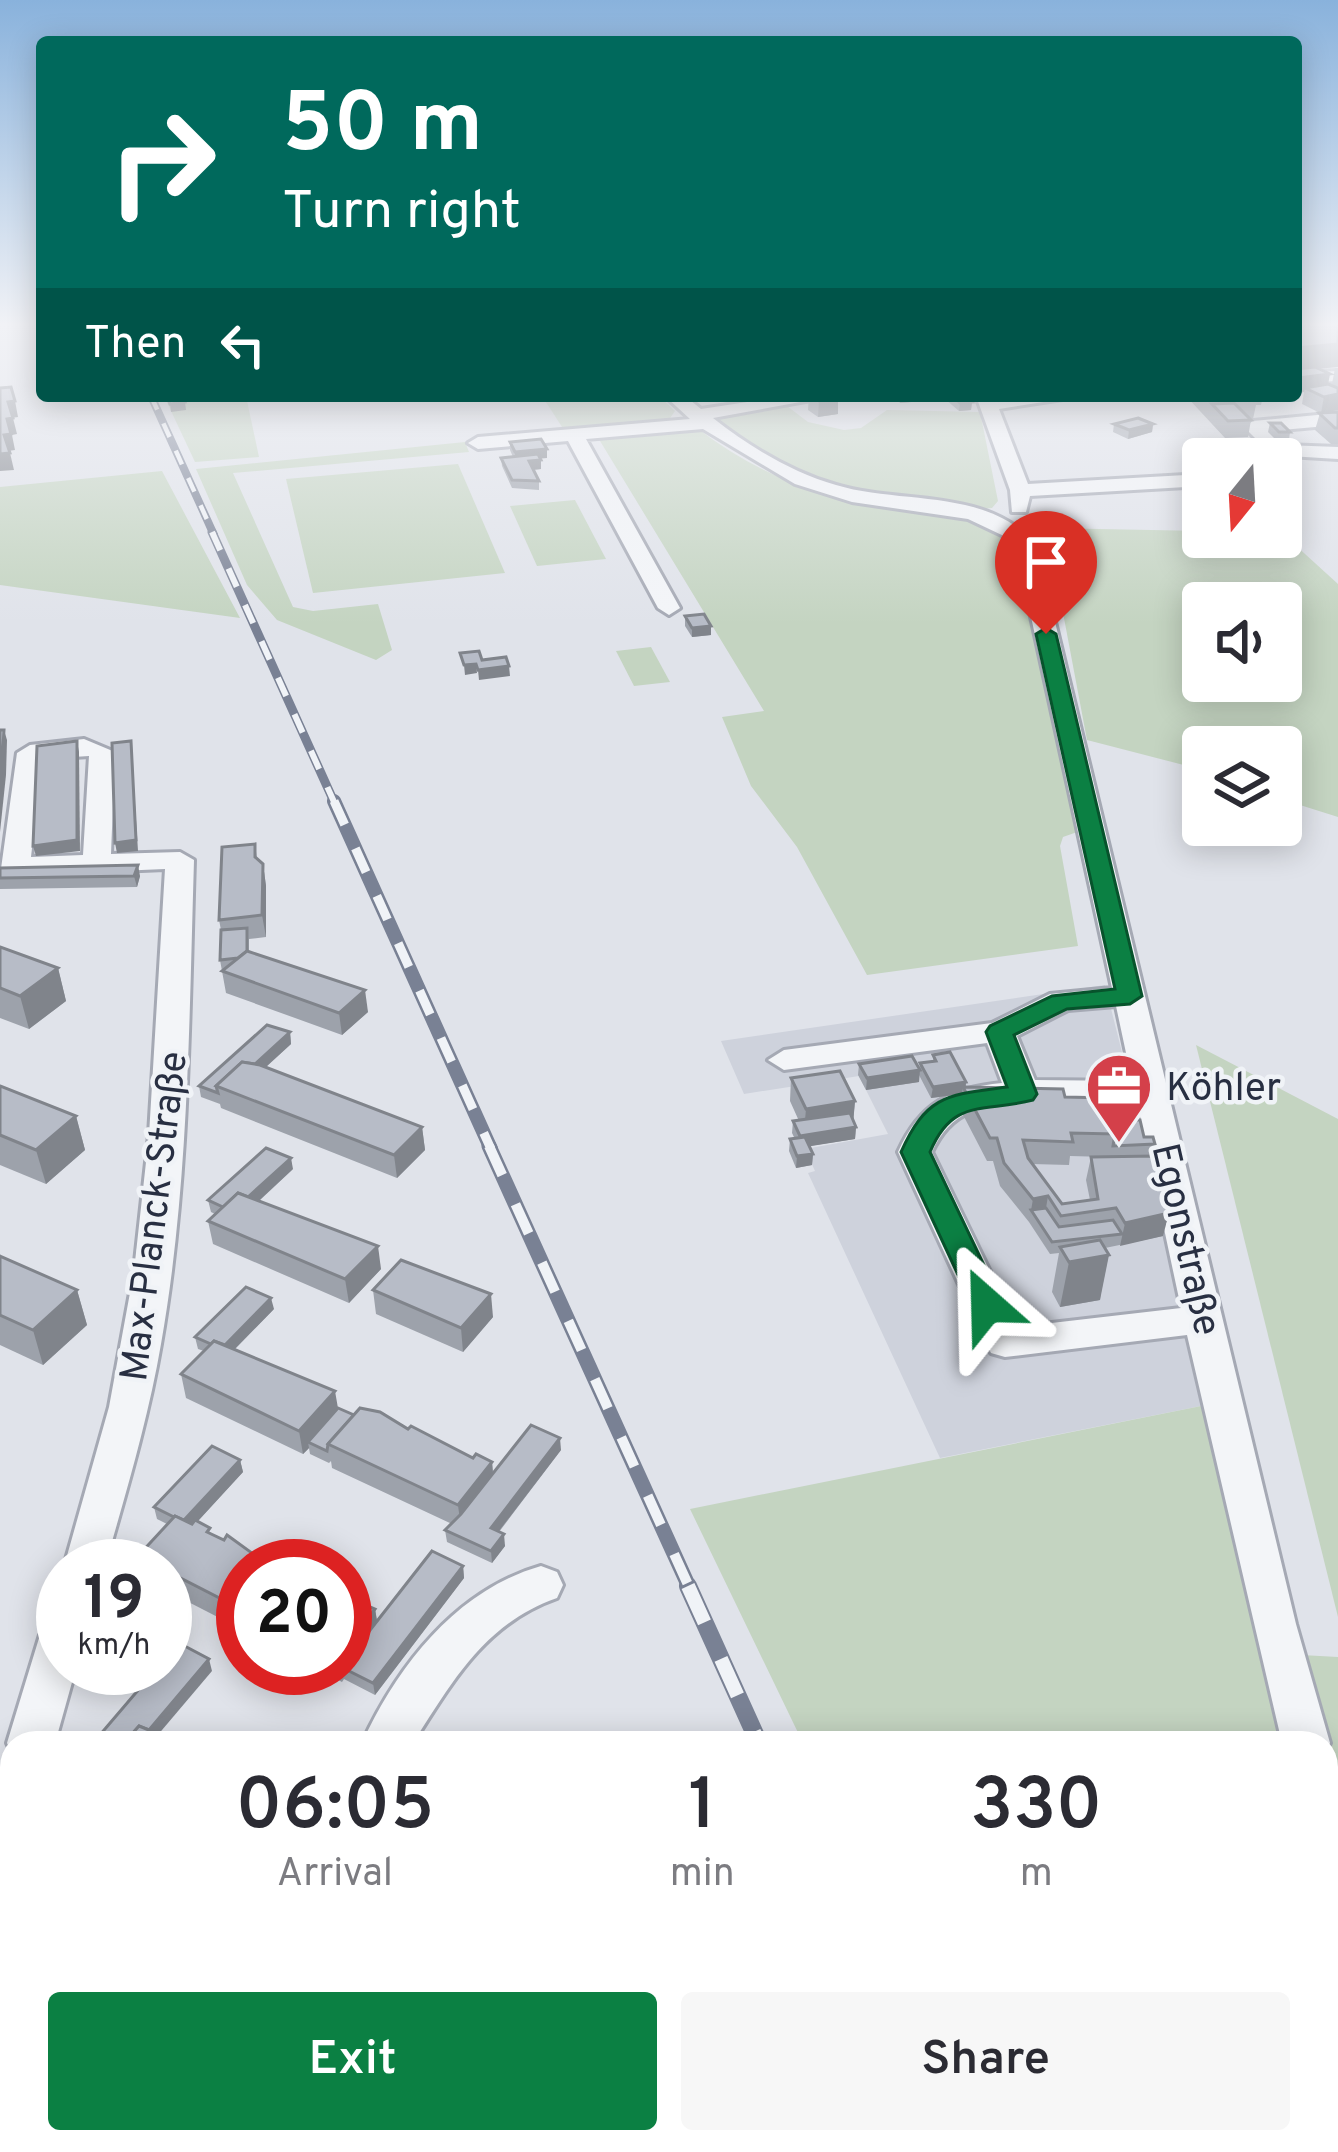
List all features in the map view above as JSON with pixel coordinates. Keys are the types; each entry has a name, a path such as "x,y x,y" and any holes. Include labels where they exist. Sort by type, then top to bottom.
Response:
{"street":[{"path":"478,442 664,423"},
{"path":"708,423 768,469 806,484 1008,524 1016,515 1019,490 995,423"},
{"path":"1280,423 1253,427 1279,451 1337,467"},
{"path":"574,434 669,608"},
{"path":"1072,466 1182,463"},
{"path":"1302,473 1337,467"},
{"path":"1019,490 1182,481"},
{"name":"Egonstraße","path":"1008,524 1026,547 1207,1319 1273,1624 1303,1731"},
{"path":"84,747 102,752 98,863 8,866 29,753 84,747"},
{"name":"Max-Planck-Straße","path":"91,1539 129,1408 156,1249 172,1110 180,860 98,863"},
{"path":"784,1060 999,1032 1061,1001 1130,996"},
{"path":"999,1032 1023,1094"},
{"path":"1154,1092 1023,1094 950,1104 927,1125 915,1152 1005,1343 1207,1319"},
{"path":"395,1731 466,1631 515,1589 542,1585"},
{"path":"35,1731 45,1695"}],"shaded area":[{"path":"1105,985 1211,1404 940,1458 808,1173 815,1171 805,1149 888,1134 859,1076 744,1094 721,1041"}],"green space":[{"path":"177,423 252,423 259,457 195,462"},
{"path":"560,423 640,423 564,430"},
{"path":"724,423 814,423 844,430 868,423 982,423 998,501 992,508 969,510 870,495 772,464"},
{"path":"697,428 756,466 797,485 864,504 962,517 1014,543 1080,831 1063,837 1060,846 1078,946 867,975 797,847 751,786 722,717 764,711 597,436"},
{"path":"465,442 469,452 233,473 293,607 313,611 378,604 392,650 376,660 277,620 247,585 196,469"},
{"path":"458,464 505,573 313,593 286,479"},
{"path":"162,471 240,618 0,585 0,487"},
{"path":"575,500 606,559 537,566 510,506"},
{"path":"1047,528 1182,531 1182,558 1302,558 1302,551 1338,584 1338,817 1302,806 1302,726 1182,726 1182,765 1087,740"},
{"path":"651,647 670,682 634,686 616,651"},
{"path":"1196,1045 1338,1119 1338,1617"},
{"path":"1211,1404 1267,1653 1338,1657 1338,1731 797,1731 690,1509"}],"building":[{"path":"0,423 8,423 11,434 4,435 10,453 0,454"},
{"path":"1152,423 1153,424 1129,430 1114,424"},
{"path":"1270,423 1281,423 1290,432 1279,432"},
{"path":"541,439 547,449 515,452 510,442"},
{"path":"538,454 541,460 529,461 539,481 512,480 501,458"},
{"path":"704,614 711,626 692,628 685,616"},
{"path":"479,651 482,660 506,657 509,666 478,670 476,664 464,665 460,653"},
{"path":"0,730 4,730 0,796"},
{"path":"77,741 77,840 33,846 37,746"},
{"path":"131,741 136,840 115,843 112,743"},
{"path":"255,844 255,857 263,864 262,915 219,920 222,847"},
{"path":"138,865 134,876 0,878 0,868"},
{"path":"247,928 247,951 238,958 220,960 221,930"},
{"path":"0,947 58,968 20,996 0,988"},
{"path":"247,951 365,990 339,1013 222,971"},
{"path":"267,1025 290,1032 255,1064 242,1062 216,1086 218,1093 199,1086"},
{"path":"950,1052 966,1082 933,1087 920,1063 936,1061 933,1055"},
{"path":"912,1056 920,1070 867,1078 859,1064"},
{"path":"242,1062 422,1127 394,1155 216,1086"},
{"path":"840,1071 855,1101 806,1109 791,1078"},
{"path":"0,1086 76,1116 36,1150 0,1135"},
{"path":"963,1087 1063,1089 1065,1097 1108,1098 1115,1134 1071,1133 1073,1142 1023,1140 1028,1158 1062,1204 1098,1199 1091,1157 1155,1156 1169,1213 1125,1223 1116,1208 1061,1216 1048,1196 1033,1199 1004,1163 997,1138 990,1138"},
{"path":"850,1113 856,1127 800,1136 793,1121"},
{"path":"1112,1119 1140,1120 1144,1137 1153,1137 1155,1144 1113,1146"},
{"path":"805,1137 813,1154 797,1156 790,1139"},
{"path":"266,1148 291,1158 248,1197 238,1193 223,1207 208,1200"},
{"path":"238,1193 378,1246 345,1279 208,1221"},
{"path":"1046,1208 1059,1227 1113,1220 1122,1234 1052,1242 1031,1210"},
{"path":"1100,1240 1109,1255 1069,1262 1060,1247"},
{"path":"0,1256 77,1290 33,1330 0,1315"},
{"path":"401,1260 491,1294 461,1328 373,1290"},
{"path":"246,1287 271,1298 225,1345 195,1337"},
{"path":"214,1341 335,1391 299,1431 181,1374"},
{"path":"338,1408 354,1415 327,1451 308,1442"},
{"path":"360,1408 380,1412 408,1429 411,1426 473,1458 476,1454 492,1462 458,1505 328,1444"},
{"path":"531,1425 560,1438 491,1528 504,1534 491,1551 445,1530 461,1514"},
{"path":"212,1446 240,1460 184,1520 154,1507"},
{"path":"175,1516 210,1528 207,1532 222,1539 216,1539 216,1596 192,1584 192,1539 154,1539"},
{"path":"432,1551 463,1566 373,1683 372,1628"},
{"path":"192,1650 209,1659 192,1679"},
{"path":"134,1695 179,1695 149,1730 139,1726 135,1731 103,1731"}],"railway":[{"path":"163,423 214,535"},
{"path":"212,532 335,804"},
{"path":"334,801 491,1149"},
{"path":"489,1146 690,1589"},
{"path":"688,1586 754,1731"}],"place":[{"name":"Köhler","path":"1119,1145"}],"route":[{"path":"987,1305 915,1152 927,1125 950,1104 1023,1094 999,1032 1061,1001 1130,996 1046,634"}]}
